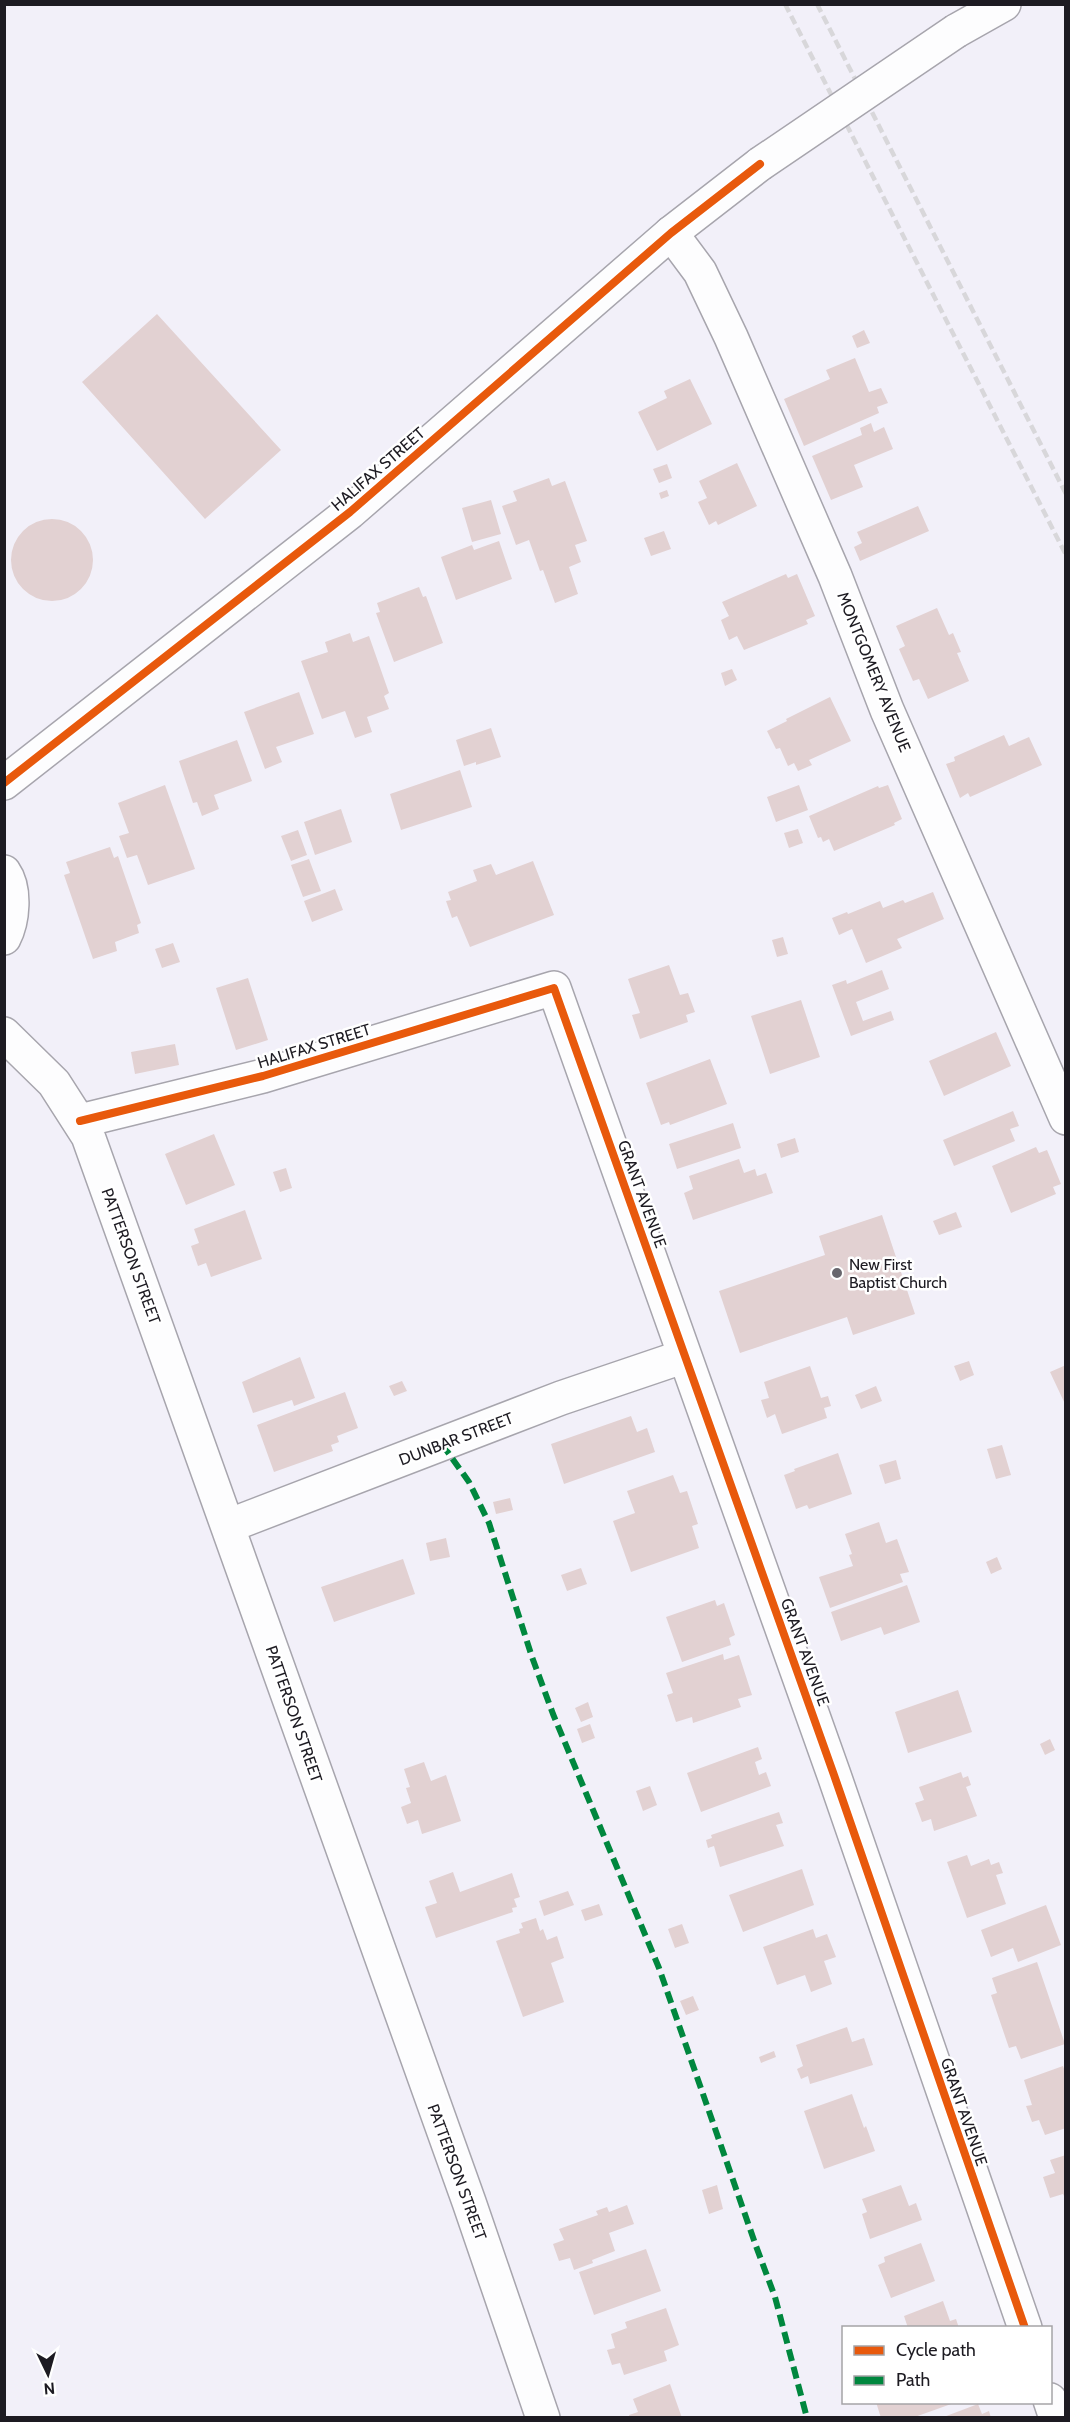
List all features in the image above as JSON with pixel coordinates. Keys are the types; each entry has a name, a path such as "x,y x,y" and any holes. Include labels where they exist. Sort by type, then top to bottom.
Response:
{"street":[{"name":"HALIFAX STREET","path":"4,783 350,512 671,233 760,164 956,31 1004,4"},
{"name":"MONTGOMERY AVENUE","path":"671,233 700,272 731,337 835,576 887,710 1065,1118"},
{"path":"4,872 8,877 12,904 8,931 4,938"},
{"name":"HALIFAX STREET","path":"80,1121 263,1076 554,988"},
{"name":"GRANT AVENUE","path":"554,988 834,1775 1024,2326"},
{"name":"PATTERSON STREET","path":"4,1034 54,1083 88,1136 543,2418"},
{"name":"DUNBAR STREET","path":"228,1526 561,1398 685,1356"}],"building":[{"path":"157,314 281,450 205,519 82,382"},
{"path":"864,330 870,343 857,348 852,336"},
{"path":"855,358 869,392 881,388 888,403 877,407 879,413 804,446 784,399 830,379 826,370"},
{"path":"690,379 712,424 657,451 638,412 667,398 664,391"},
{"path":"871,423 874,432 884,427 893,449 854,465 863,487 831,500 812,456 862,435 860,428"},
{"path":"737,463 757,506 718,525 716,521 709,525 698,502 707,498 699,481"},
{"path":"667,464 672,478 659,483 653,469"},
{"path":"549,478 552,486 565,481 587,541 575,545 581,562 569,567 578,594 555,603 529,540 516,545 502,506 517,501 513,491"},
{"path":"667,490 669,496 661,499 659,493"},
{"path":"491,500 501,534 472,542 462,508"},
{"path":"918,506 929,531 860,561 854,547 862,543 857,532"},
{"path":"52,519 68,522 81,531 90,544 93,560 90,576 81,589 68,598 52,601 36,598 23,589 14,576 11,560 14,544 23,531 36,522"},
{"path":"664,531 671,549 651,556 644,538"},
{"path":"499,541 512,579 456,600 441,557 472,545 474,550"},
{"path":"786,574 788,578 797,574 815,616 806,620 808,624 744,650 737,636 729,640 721,620 729,616 722,602"},
{"path":"419,587 423,597 426,596 443,643 394,662 376,613 380,612 377,603"},
{"path":"937,608 949,635 953,633 961,652 957,653 969,681 928,699 919,679 913,681 899,649 905,646 896,626"},
{"path":"350,633 353,642 369,636 389,693 384,696 389,709 367,717 372,732 355,738 345,711 322,719 301,661 328,652 325,642"},
{"path":"732,669 737,680 725,686 721,673"},
{"path":"299,692 314,734 276,747 282,762 265,769 244,712"},
{"path":"830,697 851,741 809,760 812,765 798,771 794,763 788,766 780,748 776,749 767,731"},
{"path":"491,728 501,757 476,765 476,762 464,766 456,740"},
{"path":"1004,735 1009,746 1029,737 1042,765 970,797 968,793 960,798 946,764 955,761 954,757"},
{"path":"237,740 252,781 214,795 219,809 202,816 197,802 193,803 179,761"},
{"path":"460,770 472,807 401,830 390,794"},
{"path":"165,785 195,869 148,885 137,855 127,858 119,836 129,833 118,803"},
{"path":"799,785 808,810 776,822 767,797"},
{"path":"888,785 902,819 894,823 895,825 834,851 829,839 823,842 821,837 818,838 809,816 878,786 879,788"},
{"path":"341,809 352,842 315,855 304,822"},
{"path":"798,829 803,843 789,848 784,833"},
{"path":"298,830 307,855 291,861 281,836"},
{"path":"110,847 114,858 118,856 141,923 137,925 139,933 115,942 117,951 93,959 64,875 70,873 66,862"},
{"path":"309,859 321,891 303,897 291,865"},
{"path":"533,861 554,915 470,947 457,916 452,918 446,901 451,900 448,892 477,881 473,870 491,864 496,875"},
{"path":"335,889 343,910 312,922 304,901"},
{"path":"933,892 944,919 897,939 902,948 866,963 852,929 839,935 832,918 880,901 883,908 903,900 905,903"},
{"path":"783,937 788,954 777,957 772,940"},
{"path":"173,943 180,962 162,968 155,949"},
{"path":"669,965 680,995 688,993 695,1012 686,1015 688,1022 640,1039 632,1015 640,1013 628,979"},
{"path":"882,970 889,989 856,1002 863,1021 891,1011 894,1020 851,1036 832,985 846,980 847,984"},
{"path":"248,978 268,1040 236,1050 216,988"},
{"path":"801,1000 820,1057 770,1074 751,1016"},
{"path":"996,1032 1011,1066 944,1096 929,1061"},
{"path":"175,1044 179,1065 135,1074 131,1052"},
{"path":"710,1059 727,1104 670,1125 669,1122 661,1125 646,1083"},
{"path":"1013,1111 1019,1126 1010,1129 1015,1141 954,1166 943,1140"},
{"path":"733,1123 741,1148 677,1169 669,1144"},
{"path":"214,1134 235,1185 186,1205 165,1154"},
{"path":"795,1138 799,1152 781,1158 777,1144"},
{"path":"1036,1147 1039,1153 1047,1150 1061,1184 1053,1187 1056,1194 1011,1213 992,1166"},
{"path":"739,1159 744,1173 755,1169 757,1176 766,1173 773,1193 693,1220 684,1193 693,1189 689,1176"},
{"path":"286,1168 292,1188 280,1192 273,1172"},
{"path":"245,1210 262,1259 211,1277 206,1263 198,1266 191,1246 199,1243 194,1229"},
{"path":"956,1212 962,1227 939,1235 933,1221"},
{"name":"New First Baptist Church","path":"882,1215 915,1314 853,1335 847,1317 740,1353 719,1291 825,1255 819,1236"},
{"path":"300,1357 315,1398 294,1406 292,1400 253,1413 242,1382"},
{"path":"969,1361 974,1375 960,1381 954,1366"},
{"path":"1066,1365 1066,1406 1050,1372"},
{"path":"810,1366 821,1398 828,1396 831,1406 824,1408 827,1418 782,1434 775,1414 767,1418 761,1400 769,1398 764,1382"},
{"path":"402,1381 407,1391 394,1396 389,1386"},
{"path":"876,1386 882,1401 861,1409 855,1395"},
{"path":"345,1392 358,1428 337,1436 339,1442 331,1445 333,1451 274,1472 257,1425"},
{"path":"631,1416 637,1432 647,1428 655,1452 564,1484 551,1444"},
{"path":"1002,1445 1011,1475 996,1479 987,1449"},
{"path":"838,1453 852,1494 809,1509 807,1505 796,1509 784,1475"},
{"path":"896,1460 901,1479 885,1484 879,1465"},
{"path":"673,1475 680,1493 687,1491 698,1524 692,1526 699,1548 631,1572 613,1521 635,1513 627,1491"},
{"path":"510,1498 513,1510 496,1514 493,1502"},
{"path":"879,1522 886,1543 897,1539 909,1572 900,1574 903,1582 830,1608 819,1577 853,1566 849,1555 852,1554 845,1534"},
{"path":"446,1538 450,1557 430,1561 426,1543"},
{"path":"997,1557 1002,1569 991,1574 986,1562"},
{"path":"403,1559 415,1594 334,1622 321,1587"},
{"path":"581,1568 587,1584 567,1591 561,1575"},
{"path":"907,1585 920,1622 884,1635 881,1627 841,1641 831,1612"},
{"path":"715,1600 717,1606 724,1603 735,1635 729,1638 731,1645 682,1662 666,1617"},
{"path":"723,1654 724,1660 739,1655 752,1695 738,1699 741,1707 693,1723 692,1717 676,1722 667,1695 673,1693 666,1673"},
{"path":"958,1690 972,1732 908,1753 895,1712"},
{"path":"588,1702 593,1717 581,1722 575,1708"},
{"path":"590,1724 595,1738 582,1743 577,1729"},
{"path":"1050,1739 1055,1750 1045,1755 1040,1744"},
{"path":"758,1747 762,1759 755,1762 759,1775 766,1772 771,1786 701,1812 687,1773"},
{"path":"424,1762 431,1781 446,1775 461,1821 422,1834 418,1820 407,1824 401,1807 411,1803 406,1788 410,1787 404,1769"},
{"path":"961,1772 963,1778 968,1776 971,1785 966,1787 977,1816 934,1831 931,1819 922,1822 915,1803 924,1800 919,1787"},
{"path":"650,1786 657,1805 643,1811 636,1791"},
{"path":"779,1812 783,1823 776,1825 784,1846 720,1867 714,1846 708,1848 706,1840 712,1838 711,1835"},
{"path":"967,1855 971,1866 989,1859 991,1865 999,1862 1003,1873 996,1875 1006,1904 967,1918 947,1862"},
{"path":"802,1869 814,1905 743,1932 729,1895"},
{"path":"453,1872 460,1892 512,1873 520,1897 514,1899 517,1907 512,1908 513,1912 436,1938 425,1907 437,1903 429,1881"},
{"path":"568,1891 574,1905 544,1916 539,1901"},
{"path":"599,1904 603,1915 585,1921 581,1910"},
{"path":"1046,1905 1061,1945 1018,1962 1013,1948 991,1957 981,1930"},
{"path":"536,1918 540,1931 543,1929 547,1940 557,1936 564,1958 551,1963 564,2002 523,2017 496,1941 520,1933 519,1929 523,1928 521,1923"},
{"path":"682,1924 689,1943 675,1948 668,1929"},
{"path":"813,1929 816,1938 827,1934 836,1957 824,1961 832,1984 811,1992 805,1975 777,1985 763,1947"},
{"path":"1037,1962 1065,2044 1021,2059 1016,2046 1009,2048 991,1995 997,1993 992,1978"},
{"path":"693,1996 699,2010 686,2015 680,2001"},
{"path":"847,2027 852,2042 864,2038 873,2065 810,2084 808,2076 801,2079 797,2069 803,2066 796,2045"},
{"path":"774,2051 776,2057 761,2063 759,2057"},
{"path":"1063,2066 1066,2074 1066,2128 1045,2135 1039,2120 1032,2122 1026,2106 1032,2105 1024,2080"},
{"path":"852,2094 875,2151 824,2169 804,2111"},
{"path":"1066,2155 1066,2200 1063,2194 1050,2198 1043,2177 1055,2173 1050,2160"},
{"path":"717,2185 723,2209 709,2214 702,2190"},
{"path":"901,2185 909,2206 916,2203 922,2220 870,2239 862,2214 867,2212 862,2199"},
{"path":"627,2205 634,2224 609,2233 615,2251 574,2270 570,2258 559,2261 553,2244 564,2240 559,2229 598,2215 596,2211 607,2207 609,2212"},
{"path":"921,2243 935,2281 891,2298 878,2265 885,2262 884,2257"},
{"path":"646,2249 661,2291 594,2315 579,2272"},
{"path":"943,2301 950,2321 956,2319 958,2326 907,2326 904,2316"},
{"path":"666,2308 679,2345 664,2351 667,2361 624,2375 620,2363 612,2365 607,2350 615,2348 611,2334 627,2328 625,2322"},
{"path":"670,2384 682,2418 630,2418 629,2415 638,2412 633,2399"},
{"path":"877,2404 951,2404 912,2418 881,2418"},
{"path":"978,2404 982,2414 989,2411 991,2418 941,2418"}],"railway":[{"path":"785,4 1066,555"},
{"path":"817,4 1066,494"}],"marked path":[{"path":"442,1444 469,1482 489,1523 532,1657 553,1714 659,1968 775,2297 807,2418"}],"cycle path":[{"path":"4,783 350,512 671,233 760,164"},
{"path":"80,1121 263,1076 554,988 834,1775 1024,2326"}],"place":[{"name":"New First Baptist Church","path":"837,1273"}]}
